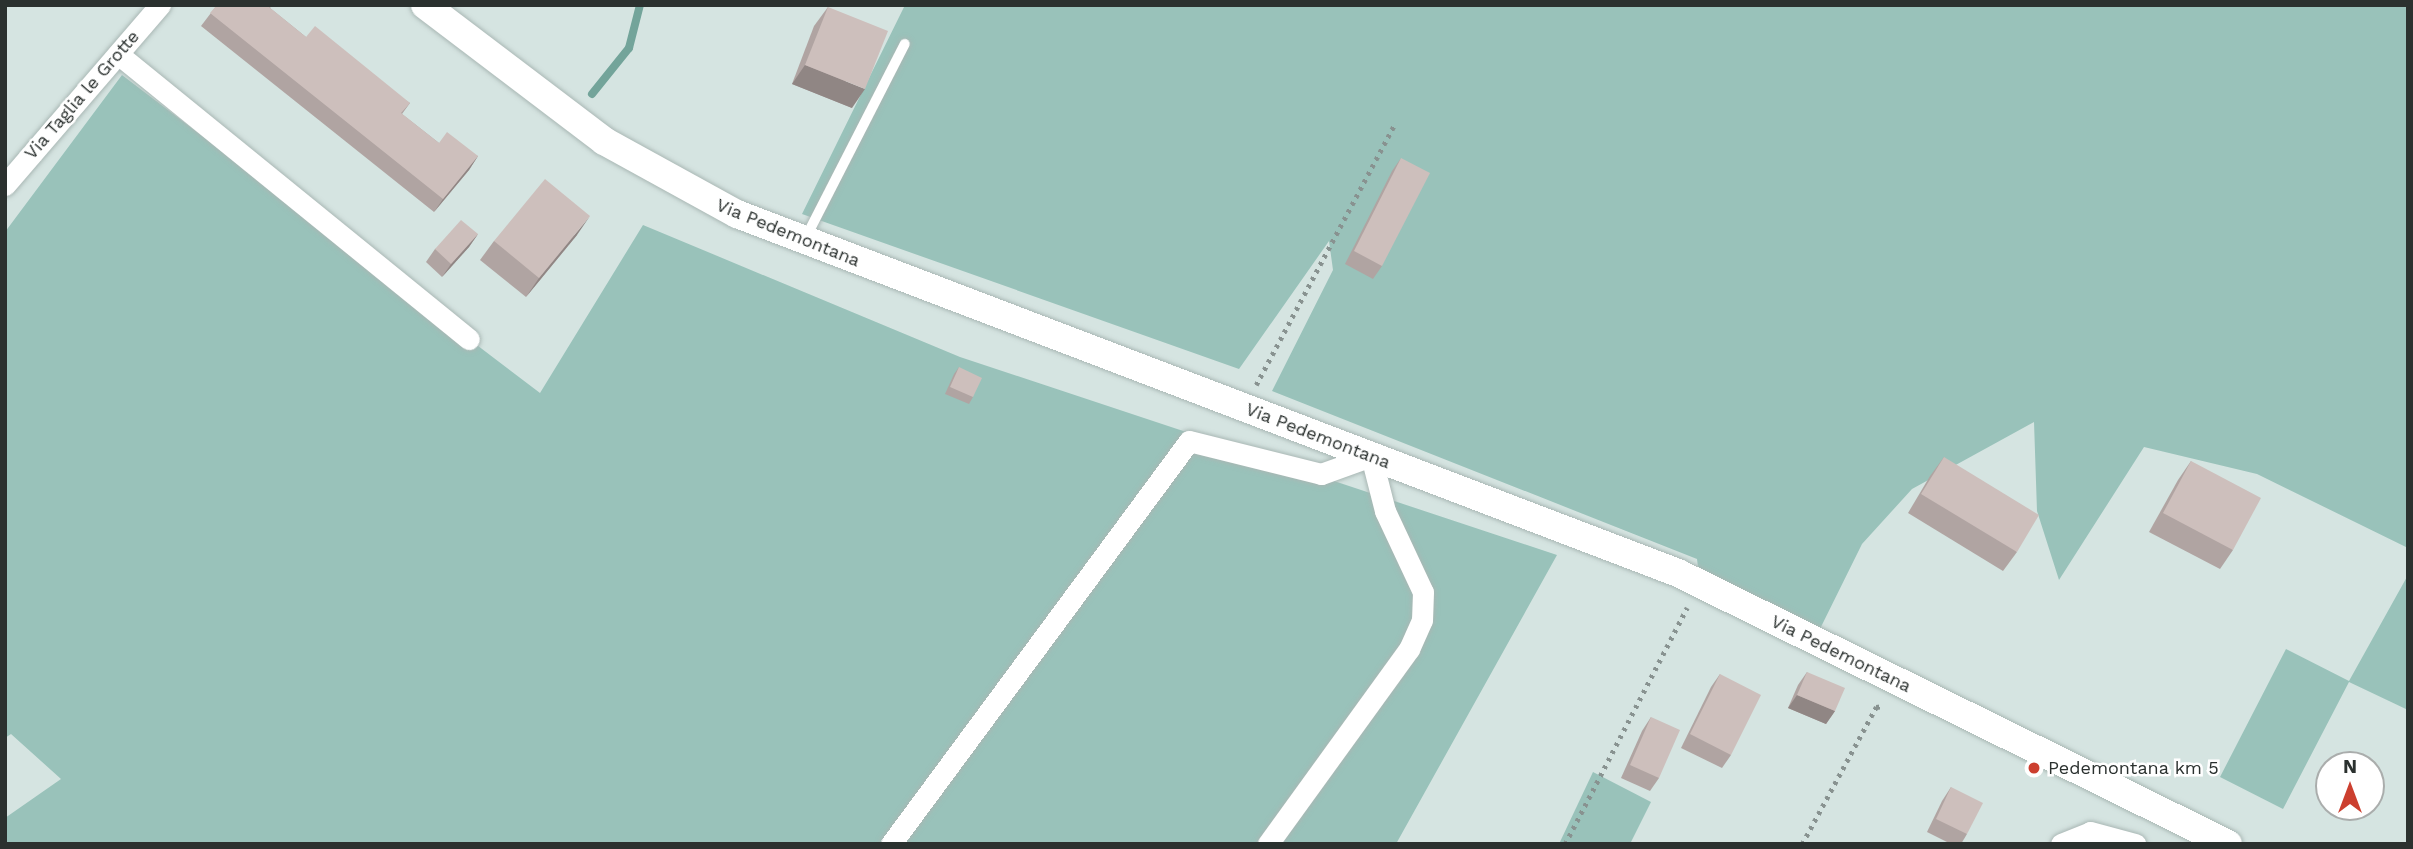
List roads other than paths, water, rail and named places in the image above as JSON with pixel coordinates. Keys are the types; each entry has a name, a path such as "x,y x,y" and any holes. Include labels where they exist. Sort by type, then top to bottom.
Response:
{"street":[{"name":"Via Taglia le Grotte","path":"5,186 160,5"},
{"name":"Via Pedemontana","path":"425,5 604,141 693,192 804,241 1700,583 2228,844"},
{"path":"118,54 468,339"},
{"path":"891,844 1183,444 1321,474 1371,456 1385,511 1423,592 1422,620 1400,662 1268,844"},
{"path":"2061,844 2090,832 2135,844"}],"lane":[{"path":"804,241 905,44"}],"waterway":[{"path":"592,94 629,48 640,5"}],"place":[{"name":"Pedemontana km 5","path":"2034,768"}]}
